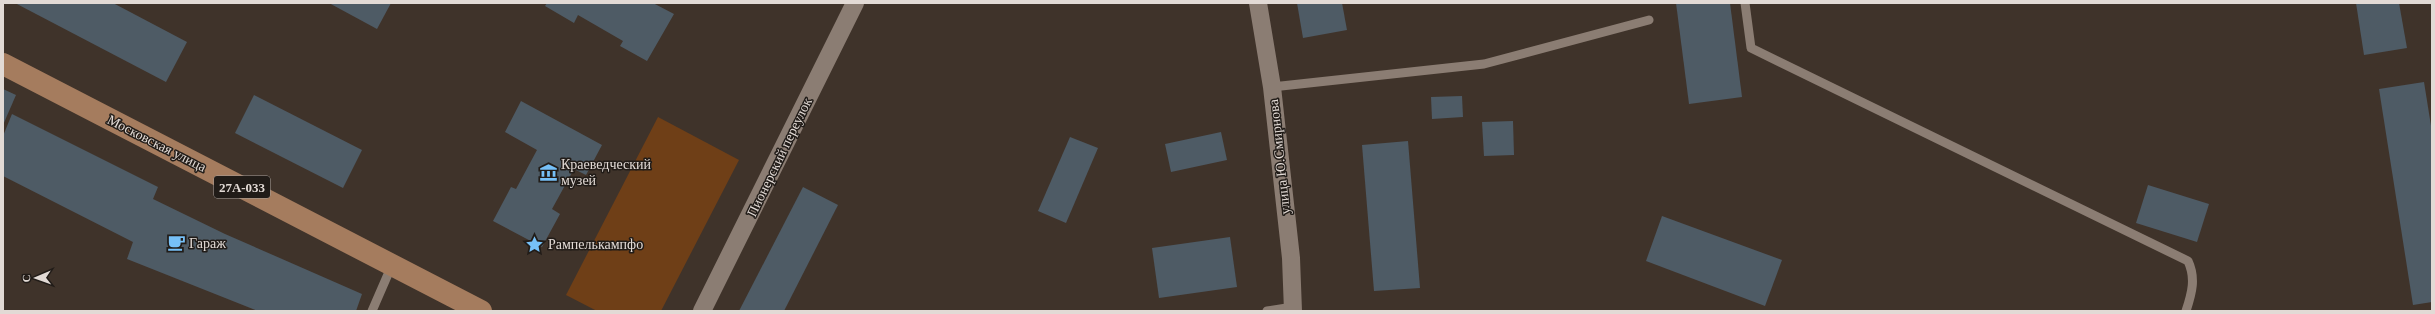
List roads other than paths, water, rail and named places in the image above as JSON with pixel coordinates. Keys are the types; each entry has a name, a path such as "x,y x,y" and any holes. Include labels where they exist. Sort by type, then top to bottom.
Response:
{"main road":[{"name":"Московская улица","path":"3,64 481,311"}],"street":[{"name":"Пионерский переулок","path":"702,311 855,3"},
{"name":"улица Ю.Смирнова","path":"1258,3 1272,87 1291,258 1293,309"}],"lane":[{"path":"1745,3 1751,48 2188,261 2194,274 2191,296 2186,311"},
{"path":"1272,87 1484,64 1648,20"},
{"path":"372,311 392,265"},
{"path":"1266,311 1293,309"}],"place":[{"name":"Краеведческий музей","path":"548,172"},
{"name":"Гараж","path":"176,243"},
{"name":"Рампелькампфо","path":"535,244"}]}
